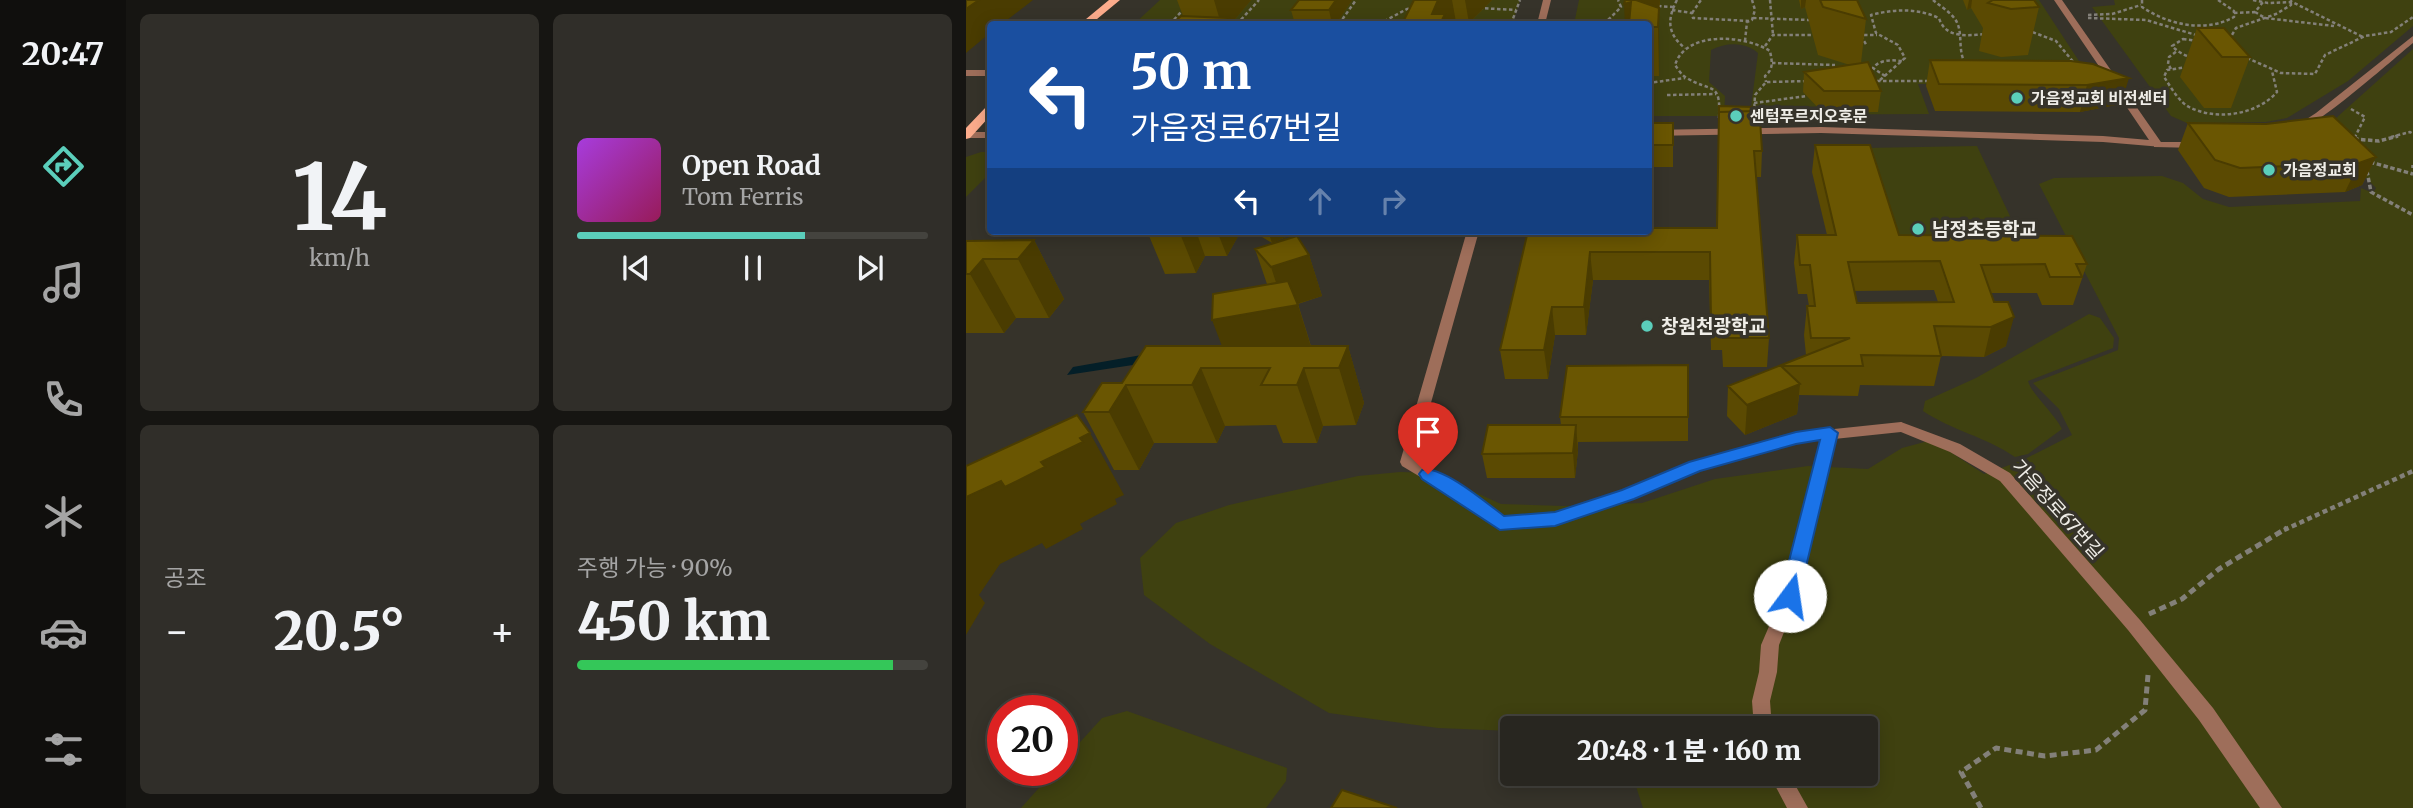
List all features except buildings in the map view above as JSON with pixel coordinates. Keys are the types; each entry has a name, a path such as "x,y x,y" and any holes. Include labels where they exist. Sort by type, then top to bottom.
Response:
{"main road":[{"path":"1089,21 1115,0"},
{"path":"966,135 987,113"}],"street":[{"path":"1542,21 1547,0"},
{"path":"2058,0 2158,145"},
{"path":"2290,135 2413,39"},
{"path":"966,72 987,73"},
{"path":"1652,132 1821,130 2208,145"},
{"path":"966,135 987,135"},
{"name":"가음정로67번길","path":"1472,235 1407,462 1469,499 1500,523 1555,519 1628,495 1695,466 1796,438 1901,427 1955,447 2005,477 2134,625 2198,704 2272,808"},
{"path":"1762,716 1761,701 1768,673 1770,645 1790,596 1830,433"},
{"path":"1786,786 1798,808"}],"path":[{"path":"1173,21 1192,0"},
{"path":"1240,21 1259,0"},
{"path":"1341,21 1356,0"},
{"path":"1512,21 1520,0"},
{"path":"1607,21 1621,7 1618,0"},
{"path":"1677,0 1669,23 1674,38 1685,48"},
{"path":"1692,13 1698,8 1700,0"},
{"path":"1745,41 1747,22 1755,10 1752,0"},
{"path":"1765,46 1773,35 1770,0"},
{"path":"1933,0 1955,20 1961,35 1958,51 1966,65"},
{"path":"2141,5 2142,0"},
{"path":"2217,0 2229,6 2234,13"},
{"path":"2253,0 2291,1 2341,28 2364,37"},
{"path":"2218,24 2230,28 2280,14 2291,1"},
{"path":"2255,12 2263,2"},
{"path":"2141,5 2112,14 2086,17 2138,19 2161,24 2196,37 2215,44 2221,47 2224,54 2209,59 2176,51 2172,46 2177,41 2196,37 2201,32 2193,24"},
{"path":"2141,5 2148,13 2164,19 2193,24 2218,24 2228,21 2240,25"},
{"path":"1658,6 1692,13"},
{"path":"1387,21 1407,9 1424,8"},
{"path":"1472,8 1516,9"},
{"path":"1878,35 1871,15 1906,11 1937,17 1944,30 1961,35 1993,34"},
{"path":"2234,13 2255,12 2264,18 2341,28"},
{"path":"1692,13 1693,18 1702,20 1809,20"},
{"path":"2228,21 2234,13"},
{"path":"2240,53 2256,64 2272,70 2292,75 2315,74 2325,55 2364,37 2391,32 2413,17"},
{"path":"2161,24 2164,19"},
{"path":"1663,23 1669,23"},
{"path":"2023,28 2065,46 2077,67 2074,72"},
{"path":"2230,28 2230,44"},
{"path":"2018,34 2034,32"},
{"path":"1853,33 1878,35 1901,45 1905,51 1903,62 1878,81"},
{"path":"1773,35 1829,35"},
{"path":"1861,35 1867,46"},
{"path":"1686,78 1674,61 1676,55 1685,48 1710,41 1745,41 1765,46 1770,51 1772,64 1771,71 1765,76 1766,82"},
{"path":"2171,69 2168,64 2169,57 2176,51"},
{"path":"1885,76 1875,72 1875,64 1890,60 1903,62"},
{"path":"1772,64 1835,65"},
{"path":"2249,65 2256,64"},
{"path":"2199,67 2171,69 2164,73 2164,77 2182,102 2193,109 2210,114 2247,110 2268,103 2277,92 2272,70"},
{"path":"1652,82 1686,78 1705,84 1720,98 1719,120"},
{"path":"1754,120 1755,95 1766,82 1812,81"},
{"path":"1865,81 1944,81"},
{"path":"1667,95 1717,94"},
{"path":"1754,103 1807,96"},
{"path":"2336,101 2365,117 2354,139"},
{"path":"2354,139 2379,141 2410,132 2413,134"},
{"path":"2354,139 2358,145"},
{"path":"2413,174 2365,162 2371,192 2413,215"}],"shaded area":[{"path":"1160,0 1520,0 1513,21 1137,21"},
{"path":"1579,0 2039,0 2094,84 1918,84 1929,114 1750,115 1758,53 1742,45 1729,45 1711,50 1709,82 1725,96 1724,116 1652,116 1652,21 1575,21"},
{"path":"2114,0 2413,0 2413,26 2348,81 2287,118 2266,122 2187,123 2171,116 2092,7 2115,5"},
{"path":"2413,49 2413,808 1643,808 1636,786 1878,786 1878,716 1500,716 1500,731 1438,728 1329,713 1210,644 1144,595 1140,558 1176,523 1229,505 1358,476 1400,472 1433,473 1501,504 1563,506 1642,503 1715,479 1808,466 1868,469 1902,448 1932,440 1984,474 2021,461 2072,435 2059,409 2033,383 2118,350 2119,338 2039,184 2054,178 2162,176 2183,183 2203,199 2229,207 2360,201 2361,188 2373,193 2376,188 2337,148 2335,119"},
{"path":"1977,146 2024,246 1896,248 1865,148"},
{"path":"987,152 987,176 966,197 966,157"},
{"path":"2089,314 2100,318 2114,338 2113,348 2028,381 2062,429 2028,454 2015,457 1923,411 1925,401 1976,378"},
{"path":"1127,711 1287,768 1286,781 1266,808 1021,808 1041,786 1078,786 1078,744 1102,718"}],"water":[{"path":"1153,353 1146,363 1067,375 1073,367"}],"place":[{"name":"가음정교회 비전센터","path":"2017,98"},
{"name":"센텀푸르지오후문","path":"1736,116"},
{"name":"가음정교회","path":"2269,170"},
{"name":"남정초등학교","path":"1918,229"},
{"name":"창원천광학교","path":"1647,326"}],"route":[{"path":"1428,474 1469,499 1500,523 1555,519 1628,495 1695,466 1796,438 1830,433 1790,596"}]}
